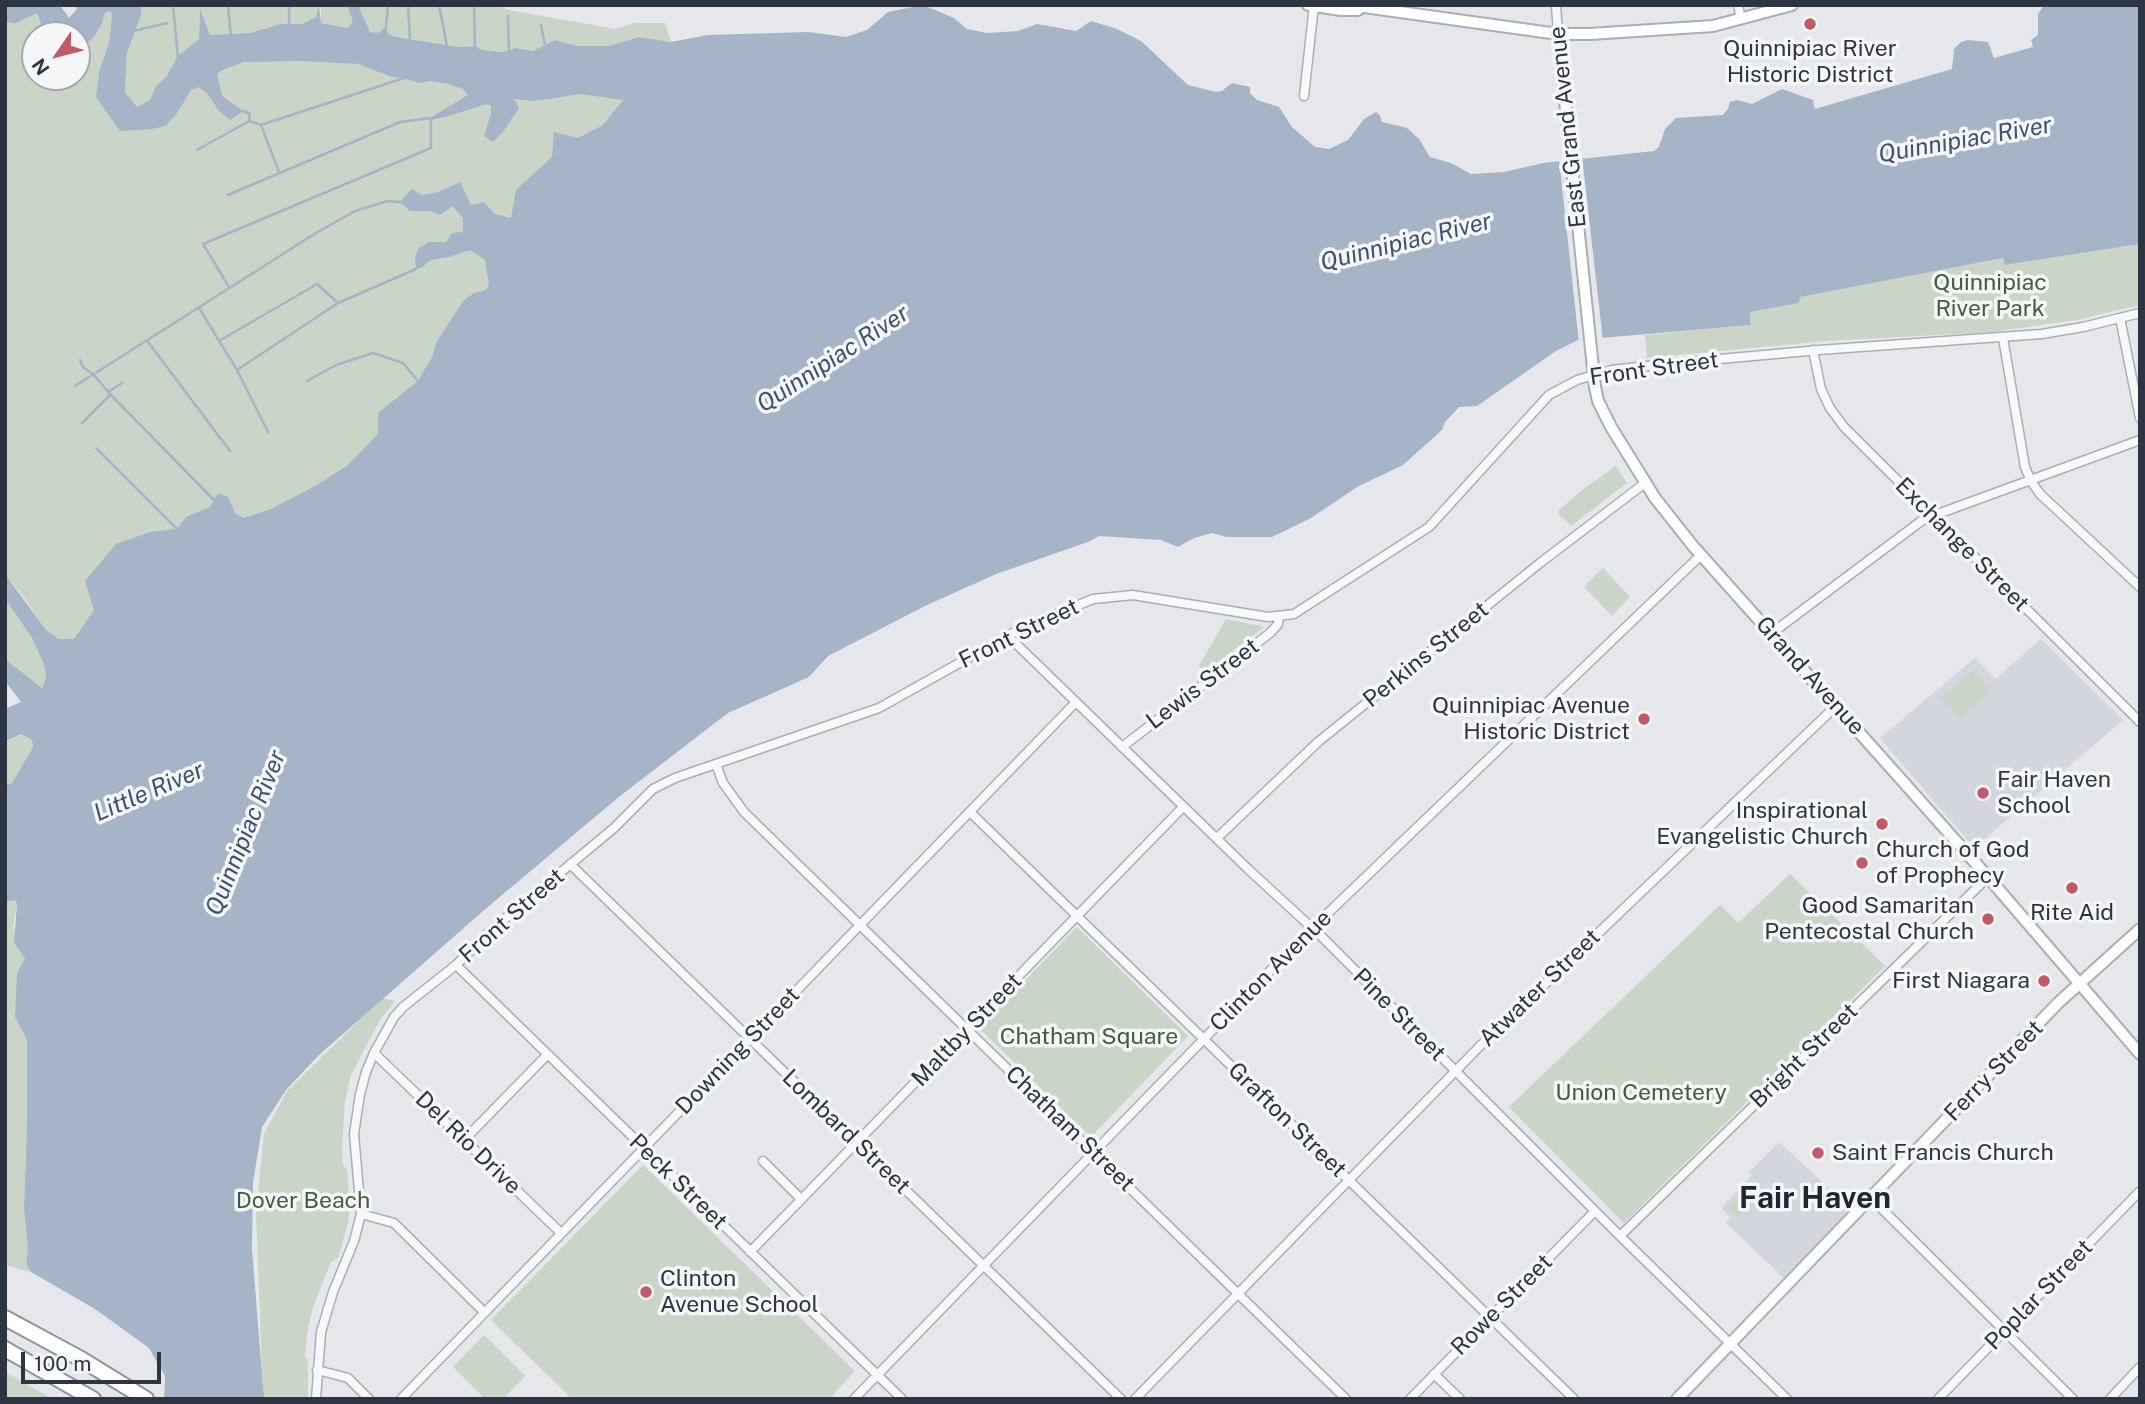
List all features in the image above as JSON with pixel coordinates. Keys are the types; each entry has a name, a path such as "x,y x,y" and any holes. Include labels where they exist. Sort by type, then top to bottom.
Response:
{"highway":[{"path":"5,1318 144,1398"},
{"path":"5,1349 93,1399"}],"main road":[{"path":"1350,5 1558,34 1604,34 1713,26 1792,5"},
{"path":"1312,6 1341,10 1375,10"},
{"name":"East Grand Avenue","path":"1558,34 1580,249"},
{"name":"Grand Avenue","path":"1580,249 1596,394 1602,411 1668,515 1988,877 2140,1054"},
{"name":"Ferry Street","path":"1676,1399 2080,984 2140,929"}],"street":[{"name":"East Grand Avenue","path":"1556,5 1558,34"},
{"path":"1738,5 1741,19"},
{"path":"1304,96 1312,6"},
{"name":"Front Street","path":"316,1399 321,1332 326,1312 348,1260 361,1214 354,1134 360,1094 374,1053 394,1017 403,1007 456,965 488,933 622,820 653,789 675,778 872,711 1008,636 1084,601 1122,595 1145,596 1279,618 1294,614 1429,527 1549,395 1574,381 1625,369 1813,351 2003,338 2083,327 2140,313"},
{"path":"2120,318 2140,418"},
{"path":"2003,338 2025,467 2031,481 2040,494 2140,587"},
{"name":"Exchange Street","path":"1813,351 1821,389 1836,419 2140,722"},
{"path":"1772,633 1924,519 2140,440"},
{"name":"Perkins Street","path":"1217,838 1318,742 1540,563 1646,483"},
{"name":"Clinton Avenue","path":"854,1399 1312,929 1701,555"},
{"name":"Lewis Street","path":"1122,747 1270,633 1279,618"},
{"name":"Pine Street","path":"1008,636 1312,929 1787,1399"},
{"name":"Downing Street","path":"401,1399 1076,702"},
{"name":"Atwater Street","path":"1135,1399 1455,1070 1836,706"},
{"name":"Chatham Street","path":"716,764 723,783 744,812 1346,1399"},
{"name":"Maltby Street","path":"750,1252 1183,807"},
{"name":"Grafton Street","path":"970,813 1574,1399"},
{"name":"Lombard Street","path":"570,864 1121,1399"},
{"name":"Bright Street","path":"1620,1236 1988,877"},
{"name":"Peck Street","path":"456,965 902,1399"},
{"name":"Del Rio Drive","path":"374,1053 561,1233"},
{"path":"465,1139 547,1055"},
{"path":"763,1161 802,1199"},
{"name":"Poplar Street","path":"1938,1399 2140,1191"},
{"path":"1871,1198 2073,1399"},
{"name":"Rowe Street","path":"1410,1399 1595,1211"},
{"path":"361,1214 394,1223 484,1312"},
{"path":"2110,1399 2140,1367"},
{"path":"317,1370 348,1378 369,1399"},
{"path":"1434,1374 1460,1399"}],"shaded area":[{"name":"Fair Haven School","path":"2041,639 2123,720 1974,848 1880,738 1975,658 1995,679"},
{"path":"1779,1142 1856,1213 1789,1283 1725,1222 1730,1217 1721,1208 1752,1175 1749,1172"}],"green space":[{"path":"141,5 319,5 316,17 304,23 504,94 636,91 485,248 492,282 381,445 73,673 26,600 5,574 5,21 14,24 37,13 40,21 21,21 21,91 91,91 91,37 102,24 105,13 110,11 112,15 109,43 98,77 126,120 223,44 262,29 250,33 210,36 200,11 199,39 178,56 166,77 156,86 150,100 137,107 125,92 127,53 141,15"},
{"path":"321,5 347,5 353,21 349,28 321,23"},
{"path":"358,5 497,5 509,10 615,29 634,23 665,23 671,42 639,37 609,46 575,46 555,40 533,51 516,48 501,52 482,50 475,46 459,47 370,32"},
{"name":"Quinnipiac River Park","path":"2140,244 2140,305 2076,320 1992,332 1826,341 1647,358 1645,335 1749,325 1750,312 1799,303 1799,297 2003,258 2006,265"},
{"path":"1616,466 1627,483 1571,526 1558,514 1559,510 1582,490"},
{"path":"1603,568 1630,597 1612,616 1584,587"},
{"path":"5,599 32,638 44,665 46,677 42,688 5,659"},
{"path":"1226,619 1264,627 1206,672 1199,666"},
{"path":"1974,670 1989,688 1989,693 1960,719 1941,698"},
{"path":"21,734 32,740 33,747 12,783 5,785 5,741"},
{"name":"Union Cemetery","path":"1790,874 1885,966 1624,1223 1509,1107 1720,905 1738,923"},
{"path":"15,900 17,904 13,927 25,959 15,1017 27,1040 24,1208 28,1250 26,1263 31,1272 5,1265 5,902"},
{"name":"Chatham Square","path":"1077,927 1188,1036 1091,1137 979,1028"},
{"name":"Dover Beach","path":"382,998 395,1001 380,1020 351,1075 345,1101 342,1148 350,1205 348,1224 338,1258 331,1262 313,1307 307,1333 305,1358 308,1359 308,1399 263,1399 256,1210 264,1134 287,1091"},
{"name":"Clinton Avenue School","path":"643,1165 855,1371 829,1399 572,1399 491,1320"},
{"path":"1745,1190 1754,1199 1737,1217 1727,1207"},
{"path":"484,1335 525,1376 503,1399 485,1399 453,1367"},
{"path":"5,1372 51,1398 52,1399 5,1399"}],"water":[{"path":"5,5 60,5 69,18 77,9 73,5 141,5 141,15 127,53 125,92 137,107 150,100 156,86 166,77 178,56 199,39 200,9 210,35 250,33 281,24 302,24 316,17 319,5 321,23 348,28 353,21 347,5 358,5 370,32 378,33 386,27 388,34 397,37 459,47 475,46 482,50 501,52 516,48 533,51 555,40 576,46 609,46 639,37 671,42 708,35 809,32 846,37 867,30 888,12 923,5 954,18 967,29 987,33 1018,31 1037,24 1076,31 1091,21 1117,29 1141,41 1188,85 1216,92 1232,83 1250,87 1250,93 1257,100 1279,107 1292,127 1315,147 1329,149 1348,140 1364,119 1376,112 1382,122 1407,128 1419,139 1430,157 1451,163 1471,174 1504,172 1543,163 1654,151 1659,147 1665,129 1676,118 1723,115 1730,102 1737,100 1752,104 1782,89 1813,100 1815,109 1952,69 1954,49 1961,42 1968,40 1988,42 1994,58 2033,47 2031,40 2038,35 2038,14 2044,5 2140,5 2140,244 2005,265 2003,258 1800,297 1799,303 1750,312 1750,325 1578,340 1556,351 1477,406 1459,407 1445,422 1442,430 1403,465 1357,487 1311,518 1272,537 1227,537 1212,533 1194,538 1178,547 1161,540 1099,536 996,574 925,606 828,656 809,677 728,713 620,796 483,911 319,1055 286,1090 262,1127 253,1183 252,1249 264,1399 164,1399 165,1376 149,1348 95,1309 31,1272 26,1263 28,1250 24,1208 27,1040 15,1017 17,973 25,959 14,942 17,904 15,900 5,902 5,785 12,783 33,747 32,740 21,734 5,741 5,709 21,702 5,681 5,659 42,688 46,677 44,665 32,638 5,599 5,574 46,630 59,639 74,639 94,610 85,581 116,544 150,532 177,529 186,517 210,507 218,493 228,497 235,513 244,518 271,509 348,465 378,434 378,413 418,381 433,355 437,341 464,300 474,293 486,290 489,285 485,260 470,250 435,259 416,269 415,257 419,248 429,242 446,242 452,233 463,232 463,218 453,206 440,215 430,211 410,211 400,202 412,189 422,195 438,192 460,182 471,205 484,202 495,214 511,218 516,190 552,157 554,132 578,138 603,125 623,100 580,94 535,101 514,99 519,108 493,142 484,136 491,114 491,106 486,104 431,120 430,118 468,95 463,89 448,84 431,81 419,83 392,77 358,64 244,62 217,74 222,96 243,111 230,120 199,87 191,90 176,115 165,126 120,131 96,97 99,72 109,43 112,15 110,11 105,13 102,24 91,40 91,21 40,21 37,13 14,24 5,21"}],"pier":[{"path":"1582,156 1603,341 1579,343 1559,159"}],"waterway":[{"path":"173,5 178,58"},
{"path":"228,5 231,37"},
{"path":"289,5 289,26"},
{"path":"386,27 388,5"},
{"path":"408,5 410,40"},
{"path":"439,5 447,46"},
{"path":"474,5 475,47"},
{"path":"508,16 509,52"},
{"path":"133,31 167,23"},
{"path":"541,25 545,46"},
{"path":"261,125 404,78"},
{"path":"243,111 250,114 249,121 261,125 279,172"},
{"path":"228,195 400,122 430,118"},
{"path":"229,287 203,244 431,148 431,120"},
{"path":"197,150 249,121"},
{"path":"75,386 316,233 355,211 388,201 400,202"},
{"path":"237,370 338,303 416,269"},
{"path":"219,341 317,284 338,303"},
{"path":"199,308 237,370 268,432"},
{"path":"148,342 230,451"},
{"path":"307,381 336,365 373,353 403,363 418,381"},
{"path":"80,360 83,367 93,374 214,500"},
{"path":"108,392 122,383"},
{"path":"82,423 110,395"},
{"path":"96,448 177,529"}],"place":[{"name":"Quinnipiac River Historic District","path":"1810,24"},
{"name":"Quinnipiac Avenue Historic District","path":"1644,719"},
{"name":"Fair Haven School","path":"1983,793"},
{"name":"Inspirational Evangelistic Church","path":"1882,824"},
{"name":"Church of God of Prophecy","path":"1862,863"},
{"name":"Rite Aid","path":"2072,888"},
{"name":"Good Samaritan Pentecostal Church","path":"1988,919"},
{"name":"First Niagara","path":"2044,981"},
{"name":"Saint Francis Church","path":"1818,1153"},
{"name":"Clinton Avenue School","path":"646,1292"}],"district":[{"name":"Fair Haven","path":"1815,1199"}],"water label":[{"name":"Quinnipiac River","path":"1965,140"},
{"name":"Quinnipiac River","path":"1406,242"},
{"name":"Quinnipiac River","path":"833,359"},
{"name":"Little River","path":"149,792"},
{"name":"Quinnipiac River","path":"246,833"}]}
